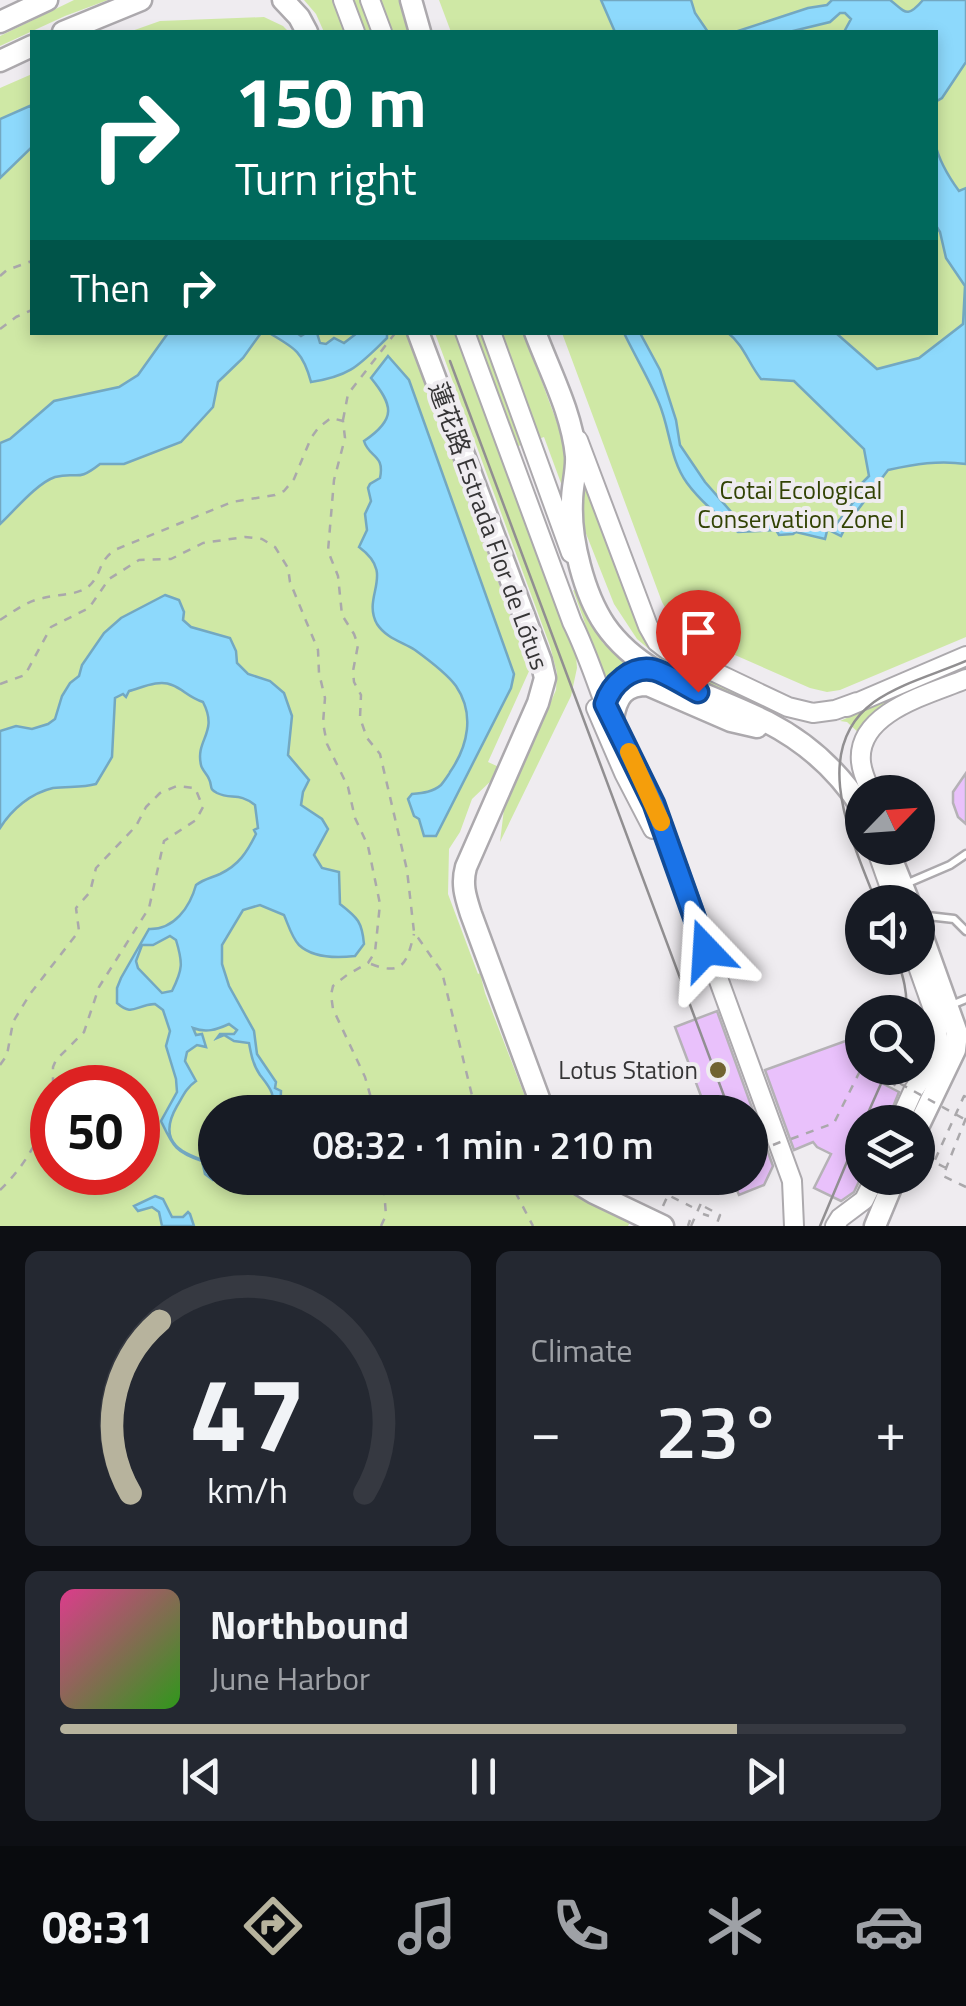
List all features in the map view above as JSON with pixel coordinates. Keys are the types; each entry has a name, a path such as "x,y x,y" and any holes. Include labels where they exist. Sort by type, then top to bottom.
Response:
{"main road":[{"path":"0,22 47,0"},
{"path":"68,30 141,0"},
{"path":"283,0 306,30"},
{"path":"343,0 354,30"},
{"path":"370,0 381,30"},
{"path":"411,0 419,30"},
{"name":"蓮花路 Estrada Flor de Lótus","path":"419,335 543,670 542,693 466,868 463,886 538,1095"},
{"path":"466,335 572,622 595,706 630,784 678,873"},
{"path":"492,335 575,564 585,581"},
{"path":"536,335 657,642 788,707 812,713 857,702"},
{"path":"565,410 576,459 573,528 585,581 612,634 654,670 775,726 845,782"},
{"path":"572,622 654,804 792,1181 794,1226"},
{"path":"609,711 623,692 633,686 648,685 731,721 775,726 804,724 966,656"},
{"path":"609,711 611,690 624,677 654,670"},
{"path":"862,775 862,745 877,722 896,708 966,679"},
{"path":"928,1105 954,1050 957,1033 958,1002 935,957"},
{"path":"907,1105 938,1055 933,1009 921,975"},
{"path":"600,1195 662,1217"},
{"path":"835,1226 866,1195"},
{"path":"875,1226 887,1195"}],"lane":[{"path":"893,871 950,865 966,854"},
{"path":"935,917 954,919 966,930"}],"path":[{"path":"0,276 30,262"},
{"path":"0,328 30,311"},
{"path":"368,963 384,969 403,965 408,958 414,932 411,901 380,754 362,729 361,695 353,671 358,644 342,615 338,576 328,550 348,394 394,335"},
{"path":"0,620 39,598 93,584 102,561 117,549 232,502 284,491 294,479 319,427 331,418 343,421"},
{"path":"0,684 25,675 51,627 89,608 109,579 140,560 171,559 202,543 245,537 262,539 275,547 288,568 318,650 327,744 348,787 368,846 380,904 374,952 368,963 333,986 330,996 370,1095"},
{"path":"0,1065 8,1055 13,1022 79,931 76,908 90,892 96,868 136,826 146,807 160,793 178,786 195,788 204,807 196,820 164,841 149,908 99,987 84,1032 54,1065"},
{"path":"391,835 398,831"},
{"path":"402,904 411,901"},
{"path":"414,932 442,972 471,1095"},
{"path":"773,1145 834,1123 853,1085"},
{"path":"897,1085 966,1119 942,1176 966,1187"},
{"path":"946,1168 934,1162 966,1097"},
{"path":"0,1190 30,1154"},
{"path":"381,1226 386,1215 384,1195"},
{"path":"517,1195 533,1226"},
{"path":"662,1217 668,1195 692,1207"},
{"path":"689,1226 702,1201"},
{"path":"705,1207 720,1215 716,1226"},
{"path":"689,1226 690,1220"}],"green space":[{"path":"74,0 108,0 0,46 0,36"},
{"path":"304,0 399,0 407,30 323,30"},
{"name":"Cotai Ecological Conservation Zone I","path":"439,0 966,0 966,637 827,692 687,634 672,620 662,602 563,335 938,335 938,30 450,30"},
{"path":"264,17 287,30 135,30 160,21"},
{"path":"30,75 30,335 408,335 530,669 488,762 499,767 494,778 472,799 449,849 448,894 524,1095 198,1095 198,1195 590,1195 631,1220 628,1226 0,1226 0,88"},
{"path":"436,335 525,335 567,450 586,480 651,647 660,656 786,714 768,710 668,665 637,639 614,604 544,437 502,452 576,655 577,668 571,696 500,842 504,809 556,690 557,673"},
{"path":"573,590 603,643 630,668 609,681 604,676"},
{"path":"966,664 966,672 860,734 840,721"}],"water":[{"path":"601,0 691,0 707,30 614,30"},
{"path":"832,0 890,0 909,12 923,0 966,0 966,62 938,100 938,30 845,30 851,19 840,13 830,22 797,30 741,30 827,5"},
{"path":"30,106 30,149 0,178 0,119"},
{"path":"938,152 959,191 966,188 966,464 927,463 888,470 841,536 831,531 869,476 864,449 794,381 761,379 730,335 838,335 877,369 919,358 963,324 965,286 946,258 940,232"},
{"path":"167,335 260,335 218,382 213,407 181,442 124,464 100,464 82,475 48,480 0,524 0,443 54,401 119,387 138,375"},
{"path":"272,335 318,335 320,343 326,344 334,338 344,343 354,335 387,335 354,368 311,382 297,352"},
{"path":"625,335 641,335 660,370 680,445 733,514 747,522 777,521 827,531 825,539 796,532 779,535 776,530 738,532 687,483 677,464 659,403"},
{"path":"388,356 409,380 514,674 511,688 436,836 424,836 408,799 412,794 438,787 449,774 465,741 466,708 448,677 377,624 373,614 376,567 359,547 367,530 365,514 371,501 368,488 380,478 381,470 364,441 382,426 388,411 384,396 371,378"},
{"path":"165,595 179,600 183,620 191,627 230,638 237,663 248,674 270,681 284,693 292,716 288,755 309,780 301,805 322,819 328,829 314,855 322,868 339,872 340,904 358,921 363,937 364,944 355,956 318,955 299,945 284,915 260,905 243,910 222,945 222,964 229,986 254,1031 257,1054 281,1095 272,1095 256,1067 249,1043 224,1035 217,1038 220,1034 234,1034 237,1030 229,1024 211,1030 193,1028 196,1035 202,1034 206,1047 197,1045 187,1052 185,1061 196,1081 177,1106 169,1130 176,1146 198,1159 186,1154 176,1147 169,1137 161,1121 177,1092 166,1046 170,1031 163,1010 155,1004 131,1010 122,1007 117,1003 117,988 149,929 173,921 185,909 196,885 237,862 258,828 255,805 214,791 202,767 201,749 209,721 203,702 167,683 115,698 112,757 96,784 53,788 37,794 16,808 0,828 0,731 16,726 32,729 55,719 62,696 79,676 104,633 121,618","holes":["170,936 176,940 181,960 172,991 162,993 136,961 142,945 153,945"]},
{"path":"155,1196 163,1199 172,1217 183,1217 188,1212 194,1226 162,1226 159,1212 152,1207 138,1211 134,1206"}],"building":[{"path":"966,773 966,824 958,817 953,792"},
{"path":"717,1011 747,1095 701,1095 675,1027"},
{"path":"845,1041 845,1085 885,1085 899,1092 894,1105 845,1105 845,1195 850,1195 841,1201 814,1188 831,1154 813,1142 794,1150 765,1070"}],"tram line":[{"path":"450,361 724,1095"},
{"path":"869,885 842,799 839,772 843,746 854,722 884,695 966,661"},
{"path":"901,975 906,995"},
{"path":"872,1105 880,1085"},
{"path":"820,1226 845,1166"}],"slow traffic":[{"path":"629,752 661,822"}],"place":[{"name":"Lotus Station","path":"718,1070"}],"route":[{"path":"698,692 654,670 641,671 617,682 605,704 654,804 706,950"}]}
